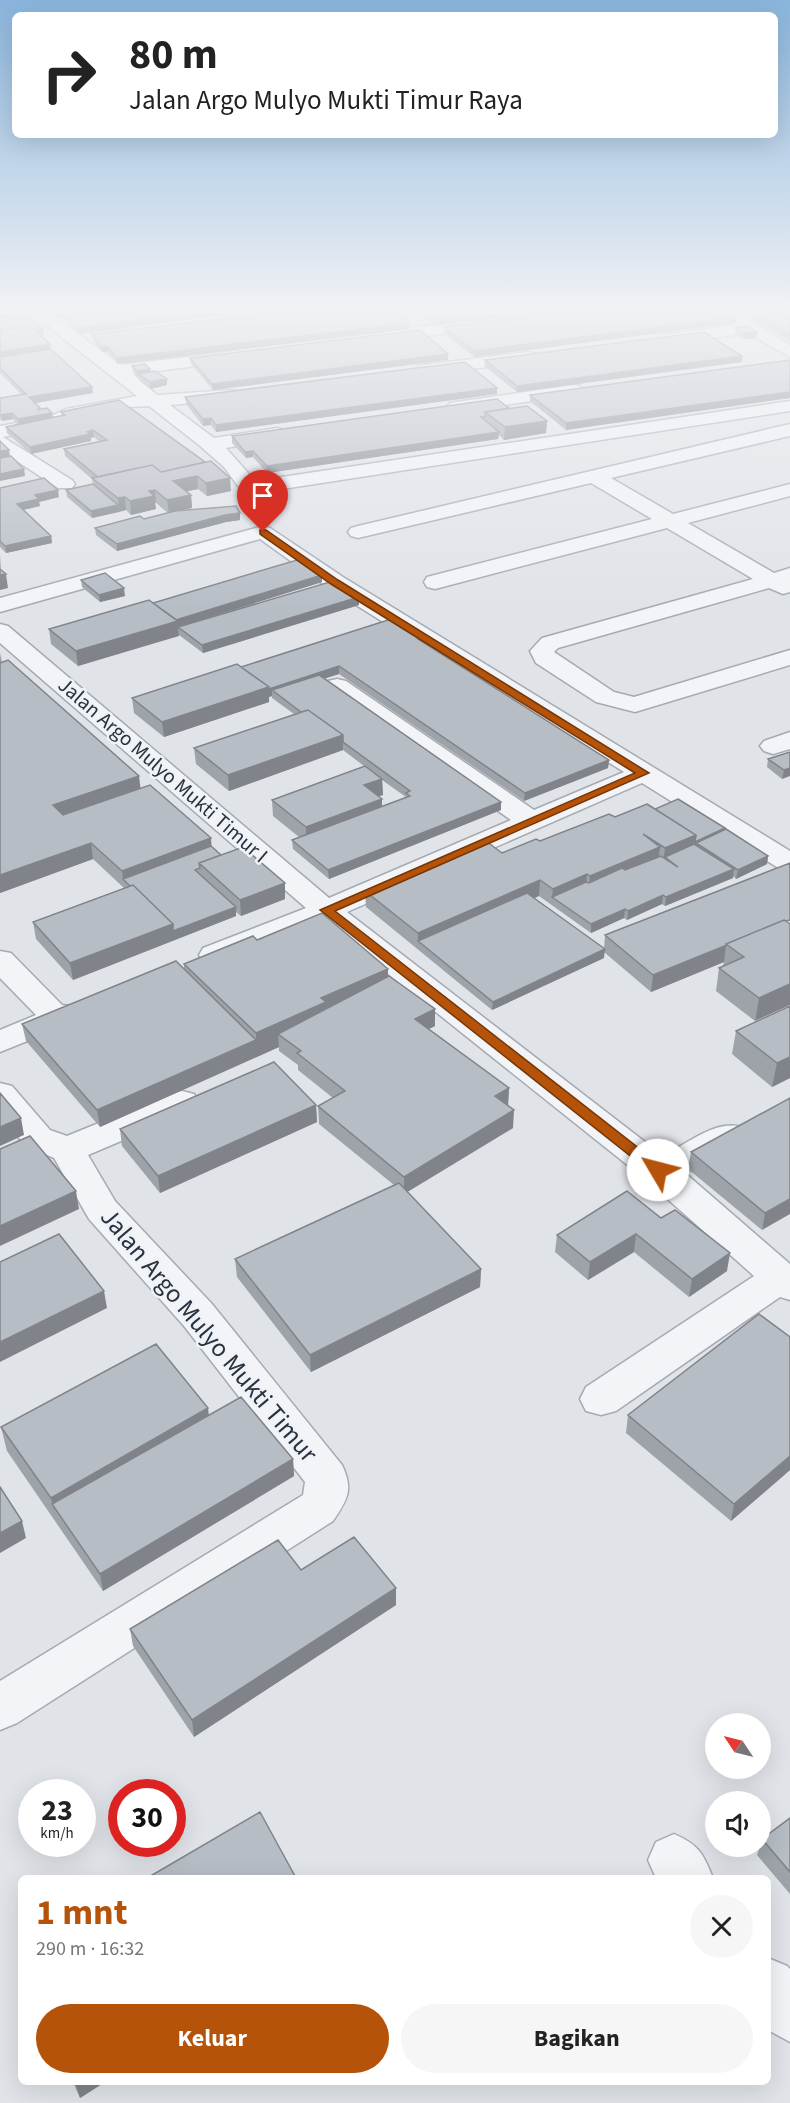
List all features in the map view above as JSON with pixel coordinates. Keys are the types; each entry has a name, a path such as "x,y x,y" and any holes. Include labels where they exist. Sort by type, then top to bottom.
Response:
{"street":[{"path":"0,432 55,421 66,414 84,411"},
{"path":"167,411 212,444 241,472 260,506 263,532 323,586 396,620 643,773 783,871"},
{"path":"251,488 757,411"},
{"path":"548,427 567,441"},
{"path":"358,532 790,430"},
{"path":"212,444 294,431"},
{"path":"0,442 65,484"},
{"path":"0,462 26,458"},
{"path":"593,476 670,521 784,582"},
{"path":"435,582 790,490"},
{"path":"0,605 263,532"},
{"path":"784,582 550,643 544,649 543,655 605,697 635,705 790,657"},
{"path":"374,628 396,620"},
{"name":"Jalan Argo Mulyo Mukti Timur I","path":"0,631 326,910 658,1170 785,1282"},
{"path":"337,686 530,820"},
{"path":"184,967 326,910 643,773"},
{"path":"0,960 72,1012 0,1042"},
{"path":"38,1147 211,1090"},
{"name":"Jalan Argo Mulyo Mukti Timur","path":"0,1094 38,1147 102,1210 198,1315 327,1478 327,1494 318,1508 0,1707"},
{"path":"658,1170 684,1160 756,1121"},
{"path":"601,1399 785,1282"},
{"path":"771,1989 790,2014"}],"building":[{"path":"0,411 52,413 18,419 12,413 0,414"},
{"path":"134,411 205,462 161,472 152,465 98,477 64,449 107,440 93,430 87,432 90,434 30,447 6,427 65,415 61,412"},
{"path":"197,411 321,411 216,425 211,418 203,419"},
{"path":"410,411 490,411 485,412 485,417 481,417 499,432 267,466 253,451 245,452 232,436"},
{"path":"534,411 547,421 505,427 485,412"},
{"path":"551,411 652,411 566,423"},
{"path":"0,441 9,450 0,451"},
{"path":"11,456 24,469 0,474 0,458"},
{"path":"211,461 230,478 206,483 197,476 173,481 191,495 167,500 155,490 149,491 154,496 130,501 125,497 118,498 92,478 152,465 161,472"},
{"path":"44,478 58,490 35,495 39,499 17,504 51,536 5,546 0,541 0,488"},
{"path":"93,484 118,505 91,511 66,490"},
{"path":"236,506 240,513 117,544 95,528 140,516 144,519 175,511"},
{"path":"297,560 322,575 176,620 153,603"},
{"path":"105,573 124,588 99,595 81,580"},
{"path":"333,581 359,597 202,645 178,627"},
{"path":"149,600 178,621 76,651 49,629"},
{"path":"391,619 422,638 418,639 609,760 525,793 339,666 269,689 241,667"},
{"path":"8,660 139,776 53,805 63,815 150,785 211,838 122,871 91,843 0,875 0,663"},
{"path":"237,664 269,687 162,722 132,698"},
{"path":"319,675 501,802 328,870 292,840 410,796 406,793 410,791 343,742 343,735 308,710 301,712 272,690"},
{"path":"308,710 343,735 228,775 194,748"},
{"path":"790,752 790,768 784,770 768,759"},
{"path":"365,766 382,779 364,785 382,799 306,827 272,800"},
{"path":"678,799 725,828 695,842 696,835 655,809"},
{"path":"647,804 696,835 665,848 643,834 660,847 553,889 540,880 418,933 365,891 486,841 502,853 609,814 615,817"},
{"path":"726,829 768,856 738,870 696,843"},
{"path":"694,844 734,869 591,924 552,897 622,868 625,870 661,856 678,867 665,857"},
{"path":"211,846 221,855 199,863 200,868 195,870 236,907 173,931 173,924 133,885 130,886 123,879"},
{"path":"243,847 285,883 240,900 199,863"},
{"path":"790,863 790,920 784,920 653,975 605,935"},
{"path":"133,885 173,924 70,963 33,922"},
{"path":"527,893 605,949 493,1002 418,941"},
{"path":"322,913 388,969 321,998 326,1002 256,1033 184,964 253,936 257,940"},
{"path":"784,920 790,924 790,984 759,998 719,968 744,957 726,944"},
{"path":"176,961 256,1040 97,1110 22,1024"},
{"path":"389,976 435,1009 415,1019 509,1088 495,1096 514,1110 404,1177 318,1106 345,1091 297,1053 301,1051 278,1034"},
{"path":"790,1006 790,1057 777,1063 736,1031"},
{"path":"274,1062 316,1105 158,1176 120,1129"},
{"path":"0,1093 21,1118 0,1127"},
{"path":"790,1098 790,1199 765,1213 691,1152"},
{"path":"30,1136 76,1191 0,1226 0,1149"},
{"path":"399,1183 481,1269 310,1355 235,1259"},
{"path":"627,1191 661,1218 675,1210 730,1253 692,1279 636,1234 590,1262 557,1235"},
{"path":"59,1234 104,1291 0,1342 0,1262"},
{"path":"759,1314 790,1337 790,1456 734,1504 628,1415"},
{"path":"156,1344 208,1408 51,1498 1,1427"},
{"path":"241,1397 293,1459 100,1574 52,1504"},
{"path":"0,1487 22,1521 0,1533"},
{"path":"354,1537 396,1588 192,1720 130,1629 278,1540 301,1570"},
{"path":"260,1812 294,1875 152,1875"},
{"path":"790,1818 790,1872 771,1850 771,1832"}],"route":[{"path":"263,532 335,582 643,773 326,910 612,1137 658,1170"}]}
